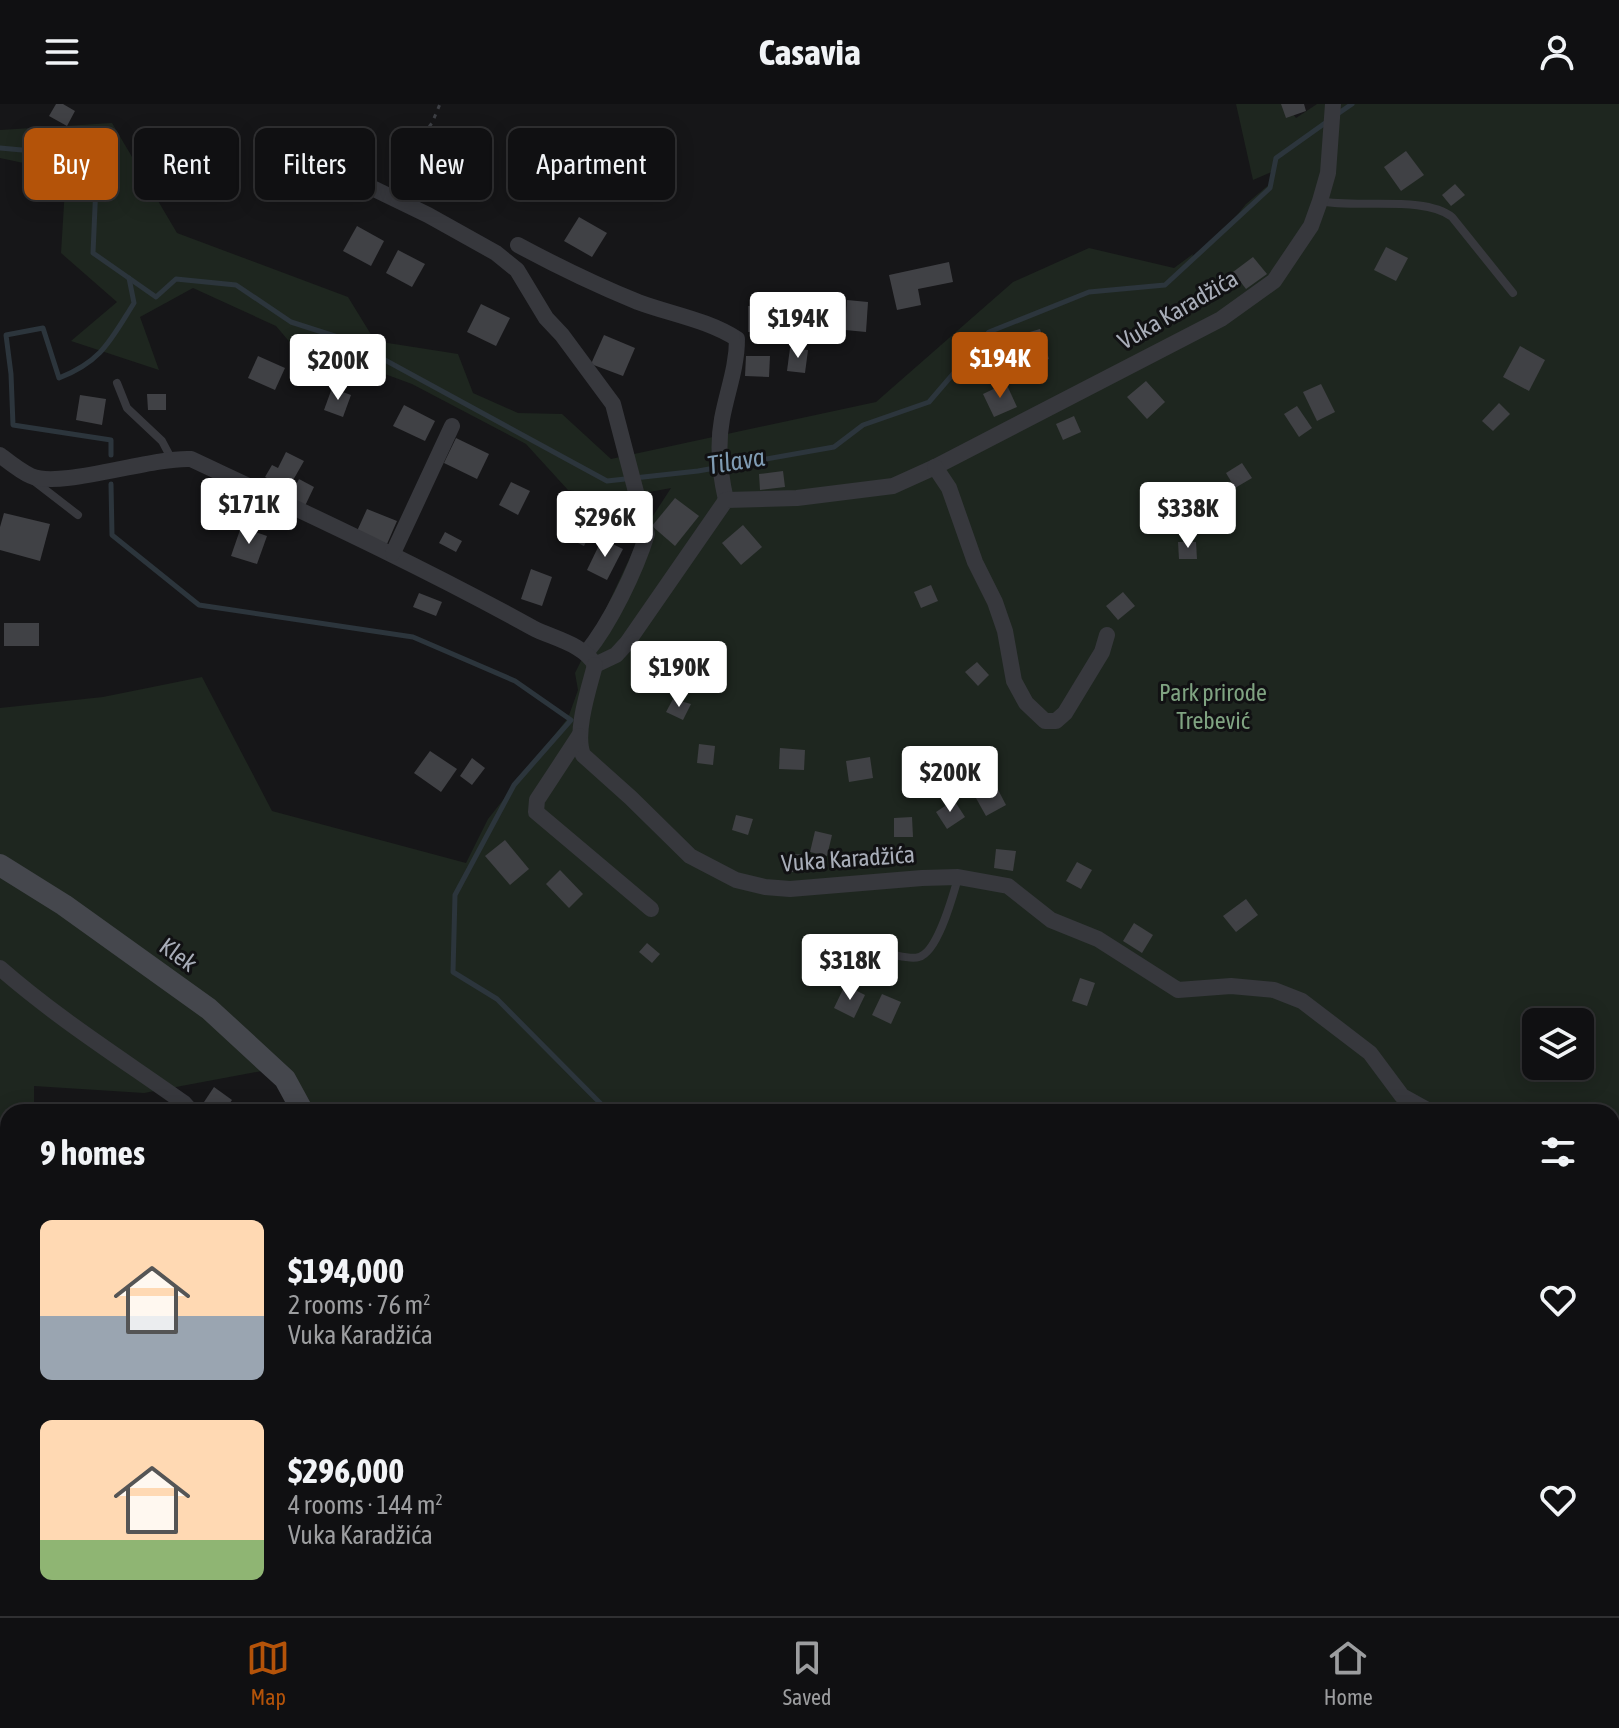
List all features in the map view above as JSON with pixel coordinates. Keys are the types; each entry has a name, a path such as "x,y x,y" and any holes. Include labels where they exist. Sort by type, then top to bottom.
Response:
{"street":[{"name":"Vuka Karadžića","path":"726,500 797,498 893,486 1221,319 1274,281 1311,226 1328,173 1333,104"},
{"path":"375,189 487,247 517,270 546,318 613,404 647,534 590,659 580,734 537,800 536,812 651,909"},
{"path":"0,455 32,477 46,479 171,458 191,459 393,553 590,659 616,655 726,500 720,473 722,422 737,356 737,339 724,331 639,302 569,273 518,245"},
{"path":"393,553 452,426"},
{"path":"935,467 949,488 975,562 995,602 1005,631 1014,681 1026,703 1045,721 1056,721 1065,713 1102,652 1107,635"},
{"name":"Vuka Karadžića","path":"580,734 579,746 583,755 664,833 690,856 736,880 790,889 958,877 1008,886 1051,920 1098,939 1178,990 1231,986 1274,990 1302,1001 1370,1053 1402,1096 1416,1104"},
{"name":"Klek","path":"0,865 64,905 209,1009 285,1079 299,1104"},
{"path":"0,968 39,1002 133,1066 182,1104"}],"lane":[{"path":"1320,201 1345,205 1422,205 1441,209 1452,217 1513,293"},
{"path":"117,383 127,408 162,441 171,458"},
{"path":"32,477 78,515"},
{"path":"888,954 917,958 926,954 947,913 958,877"}],"path":[{"path":"428,128 440,104"}],"green space":[{"name":"Park prirode Trebević","path":"1236,104 1286,104 1296,118 1317,104 1619,104 1619,1104 294,1104 262,1071 144,1093 34,1086 34,1104 0,1104 0,708 103,697 202,677 272,811 466,863 488,819 568,718 578,690 575,673 640,536 671,488 616,498 568,490 526,444 412,384 374,370 321,379 276,326 193,288 140,317 159,370 71,341 117,302 61,253 64,200 118,200 118,133 134,160 134,200 158,200 177,233 348,297 375,341 458,354 473,393 518,413 562,414 611,459 876,402 1013,282 1089,248 1174,268 1193,254 1191,262 1217,240 1246,204 1271,183 1274,171 1253,180"},
{"name":"Park prirode Trebević","path":"112,123 115,128 32,128"},
{"name":"Park prirode Trebević","path":"24,128 24,163 0,158 0,130"}],"building":[{"path":"56,104 63,104 75,111 67,126 49,116"},
{"path":"1281,104 1304,104 1306,111 1286,118"},
{"path":"1406,151 1424,175 1401,191 1384,167"},
{"path":"1455,184 1465,195 1451,206 1442,195"},
{"path":"579,217 607,233 592,257 564,241"},
{"path":"357,226 384,241 371,266 343,251"},
{"path":"1386,247 1408,258 1396,281 1374,270"},
{"path":"398,250 425,264 412,287 386,273"},
{"path":"1253,257 1267,274 1246,289 1233,272"},
{"path":"949,262 953,282 918,289 921,305 897,310 889,275"},
{"path":"847,300 868,302 866,332 845,330"},
{"path":"481,304 510,318 496,346 467,332"},
{"path":"748,306 788,307 788,333 748,332"},
{"path":"1040,329 1049,359 1022,367 1013,337"},
{"path":"604,335 635,348 623,376 591,364"},
{"path":"1520,346 1545,360 1529,391 1503,377"},
{"path":"790,348 808,350 805,373 787,371"},
{"path":"258,356 285,368 275,390 248,378"},
{"path":"746,356 770,356 769,377 745,376"},
{"path":"1146,381 1165,402 1147,419 1127,397"},
{"path":"1006,383 1017,407 994,417 983,394"},
{"path":"1321,384 1335,412 1317,421 1303,392"},
{"path":"332,388 351,395 343,417 324,410"},
{"path":"147,394 166,394 166,410 148,410"},
{"path":"80,395 106,399 102,425 76,420"},
{"path":"1499,403 1510,414 1493,431 1482,421"},
{"path":"404,405 435,421 425,441 393,426"},
{"path":"1297,406 1312,428 1299,437 1284,414"},
{"path":"1074,416 1081,432 1063,440 1056,424"},
{"path":"456,438 489,454 477,479 444,463"},
{"path":"286,452 304,461 288,489 265,477 272,465 278,468"},
{"path":"1242,463 1252,478 1235,488 1226,473"},
{"path":"783,471 785,487 760,490 759,474"},
{"path":"299,479 314,487 304,508 288,500"},
{"path":"511,482 530,491 518,515 499,505"},
{"path":"1170,495 1180,514 1160,525 1149,506"},
{"path":"675,498 699,516 675,546 652,526"},
{"path":"367,509 397,521 387,544 357,531"},
{"path":"4,513 50,524 40,561 0,550 0,527"},
{"path":"743,525 762,547 741,565 722,543"},
{"path":"572,526 589,535 584,546 566,537"},
{"path":"241,527 267,536 257,564 231,556"},
{"path":"445,532 462,541 456,552 439,543"},
{"path":"602,539 623,549 607,580 587,570"},
{"path":"1178,542 1196,542 1197,559 1179,559"},
{"path":"531,569 552,577 542,606 521,599"},
{"path":"931,585 938,601 921,608 914,592"},
{"path":"1123,592 1135,606 1118,620 1106,606"},
{"path":"419,593 442,602 436,616 413,607"},
{"path":"4,623 39,623 39,646 4,646"},
{"path":"977,662 989,675 978,686 965,672"},
{"path":"673,699 691,704 683,720 666,712"},
{"path":"699,744 715,746 713,765 697,763"},
{"path":"780,748 805,750 804,770 779,769"},
{"path":"430,751 457,769 441,792 414,773"},
{"path":"870,757 873,778 849,782 846,761"},
{"path":"472,758 485,768 472,785 460,776"},
{"path":"993,780 1006,805 986,816 972,791"},
{"path":"954,800 965,817 947,829 936,812"},
{"path":"736,815 753,819 748,835 732,830"},
{"path":"912,817 913,837 894,837 894,818"},
{"path":"815,831 832,835 827,856 810,852"},
{"path":"505,840 529,869 510,885 485,856"},
{"path":"996,849 1016,851 1013,871 994,868"},
{"path":"801,854 801,872 789,872 788,855"},
{"path":"1077,862 1092,870 1081,889 1066,881"},
{"path":"560,870 583,894 569,908 546,884"},
{"path":"1246,899 1258,915 1236,932 1223,916"},
{"path":"1134,923 1153,935 1142,953 1123,941"},
{"path":"647,943 660,954 652,963 639,952"},
{"path":"1080,978 1095,983 1087,1006 1072,1001"},
{"path":"845,985 865,995 854,1018 834,1008"},
{"path":"882,994 901,1002 891,1024 872,1015"},
{"path":"214,1087 232,1100 229,1104 204,1102"}],"waterway":[{"name":"Tilava","path":"1336,115 1352,104"},
{"name":"Tilava","path":"0,148 55,153 96,184 93,253 156,297 176,279 236,285 291,322 350,341 607,481 698,471 834,447 863,425 929,402 989,332 1089,292 1165,285 1270,188 1276,158 1328,121"},
{"path":"111,455 111,440 13,425 6,335 43,328 59,378 85,364 104,348 134,303 129,278"},
{"path":"111,484 112,535 199,605 413,637 515,681 571,720 514,785 455,895 453,972 497,999 601,1104"}]}
